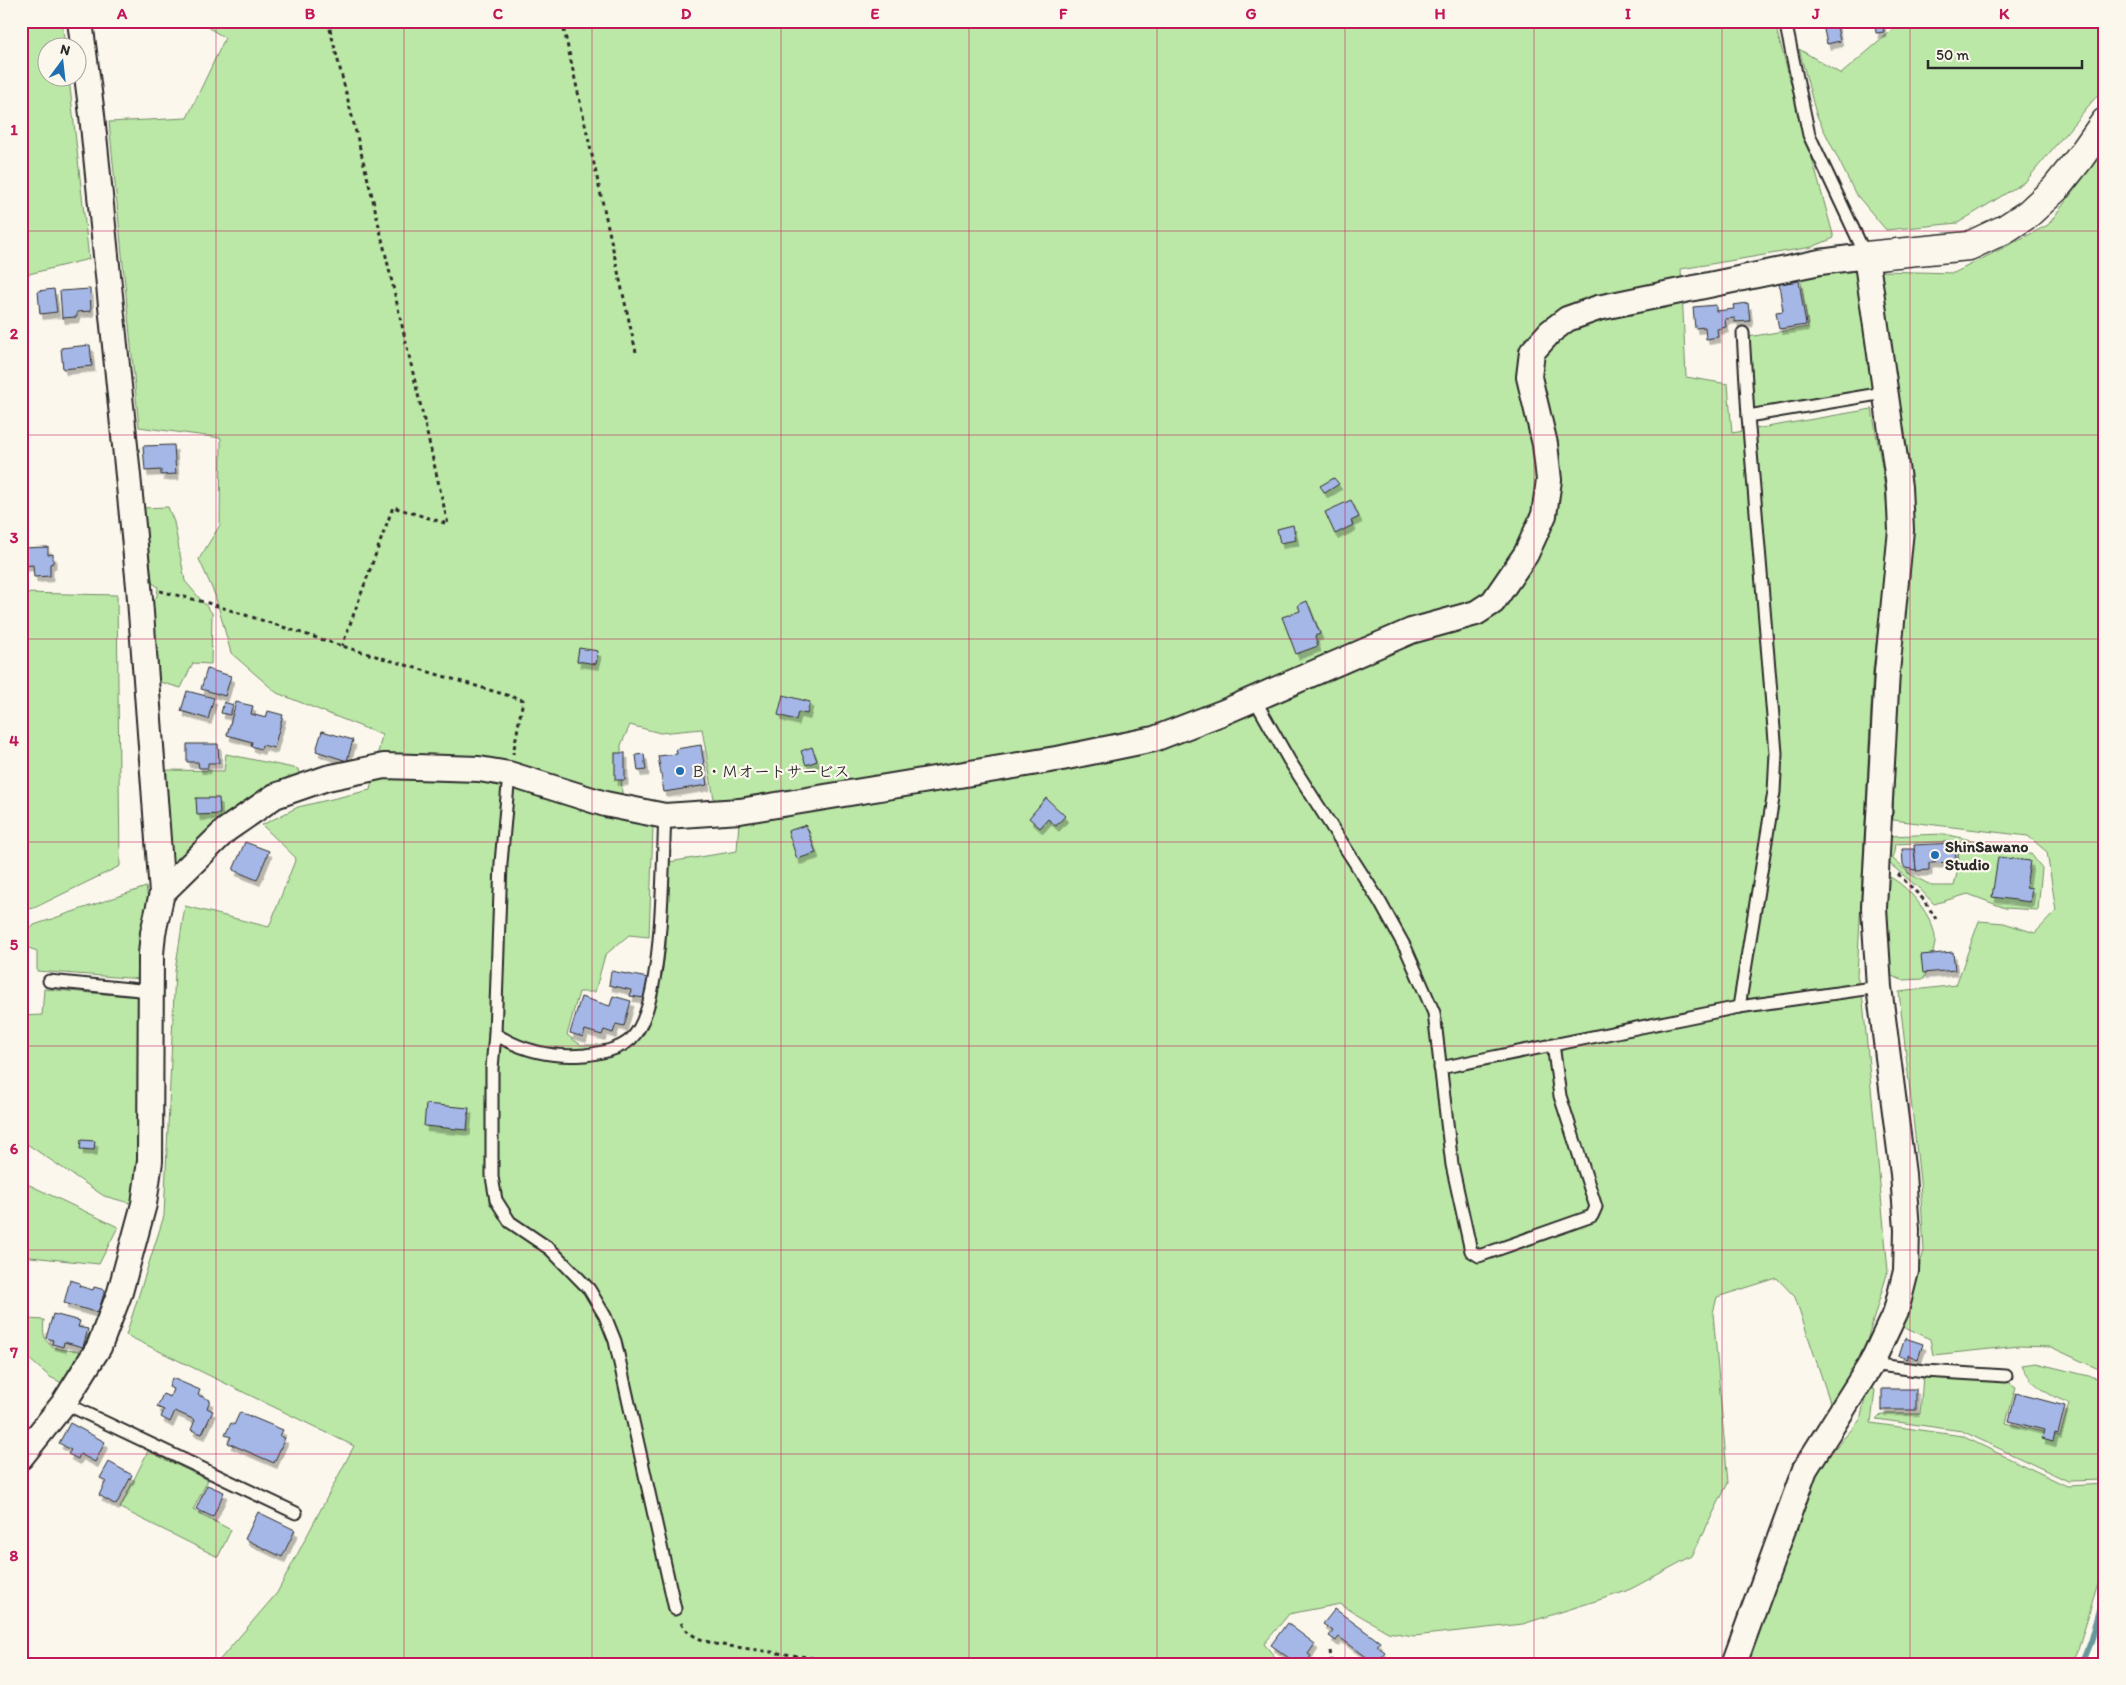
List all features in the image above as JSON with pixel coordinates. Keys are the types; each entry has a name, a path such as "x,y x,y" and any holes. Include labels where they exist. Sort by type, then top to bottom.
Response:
{"street":[{"path":"21,1457 64,1403 91,1361 109,1324 144,1204 150,1161 150,990 153,933 162,894 139,586 92,115 80,21"},
{"path":"162,894 204,850 234,824 275,796 327,778 384,766 454,767 509,774 605,804 665,816 740,811 1062,758 1154,738 1255,700 1411,631 1476,613 1493,602 1526,554 1544,515 1549,480 1545,444 1529,377 1532,352 1550,332 1567,319 1598,308 1820,262 1969,246 2005,229 2028,214 2055,189 2105,122"},
{"path":"1734,1664 1805,1469 1871,1364 1896,1311 1906,1262 1907,1230 1903,1174 1879,987 1874,908 1887,672 1901,530 1899,487 1884,393 1866,256"}],"lane":[{"path":"1785,21 1809,135 1866,256"},
{"path":"1739,1007 1774,792 1776,753 1742,333"},
{"path":"1748,416 1884,393"},
{"path":"1255,700 1289,760 1380,902 1406,949 1434,1013 1452,1165 1472,1251 1479,1256 1592,1216 1596,1207 1560,1096 1553,1044"},
{"path":"509,774 500,863 492,1068 492,1177 496,1200 510,1222 550,1249 589,1289 605,1316 615,1341 675,1609"},
{"path":"494,1034 516,1046 543,1053 568,1056 596,1054 617,1048 632,1039 643,1021 656,974 665,816"},
{"path":"49,982 150,990"},
{"path":"1440,1068 1739,1007 1879,987"},
{"path":"1871,1364 1925,1372 2006,1376"},
{"path":"64,1403 296,1512"}],"path":[{"path":"328,21 373,200 448,524 393,507 342,646"},
{"path":"562,21 636,352"},
{"path":"139,586 208,603 342,646 523,700 509,774"},
{"path":"1876,860 1904,880 1924,900 1936,919"},
{"path":"675,1609 684,1628 695,1637 715,1644 854,1664"},
{"path":"1330,1651 1332,1664"}],"green space":[{"path":"21,21 62,21 64,38 38,38 38,88 70,88 89,259 21,276"},
{"path":"198,21 1774,21 1834,238 1812,247 1681,269 1686,377 1728,384 1732,433 1872,409 1883,473 1890,533 1873,669 1857,976 1863,1001 1888,1271 1861,1360 1832,1408 1795,1297 1777,1278 1717,1297 1713,1313 1728,1483 1692,1556 1627,1591 1523,1624 1414,1636 1388,1632 1340,1604 1289,1614 1264,1644 1281,1664 216,1664 277,1593 354,1446 126,1335 164,1216 175,971 185,906 269,927 296,858 262,825 298,807 370,790 382,735 277,693 231,653 215,595 199,559 220,525 221,438 139,427 109,122 187,118 225,38","holes":["630,725 660,733 702,729 714,799 740,807 737,851 669,862 666,946 662,974 649,1022 635,1045 581,1045 567,1035 579,992 595,992 605,955 629,935 649,937 653,828 622,798 621,745"]},
{"path":"1903,21 2105,21 2105,86 2026,181 1958,223 1886,230 1855,193 1816,114 1799,49 1841,74"},
{"path":"2105,149 2105,1372 2051,1347 2019,1346 1933,1355 1930,1339 1901,1325 1924,1251 1920,1181 1899,992 1956,985 1979,921 2004,923 2035,933 2056,911 2047,852 2028,836 1893,820 1897,673 1913,533 1908,457 1880,271 1954,273 2048,225"},
{"path":"1835,269 1852,270 1865,278 1878,388 1754,409 1748,337 1808,327 1800,276"},
{"path":"168,507 174,522 185,581 212,613 211,664 193,663 181,688 160,682 150,604 157,596 158,587 146,578 142,508"},
{"path":"21,593 117,595 120,866 34,908 21,910"},
{"path":"226,754 298,769 299,775 263,789 247,799 174,864 169,863 166,836 167,770 224,771"},
{"path":"1945,834 2031,854 2042,868 2038,910 2005,908 1968,894 1934,904 1920,889 1884,859 1886,836","holes":["1957,841 1959,864 1954,886 1932,886 1910,874 1893,859 1895,844"]},
{"path":"1884,875 1892,878 1910,892 1931,923 1935,942 1924,979 1902,980 1884,973"},
{"path":"146,887 149,906 141,979 37,971 37,951 21,945 21,940 34,925"},
{"path":"44,989 140,997 143,1113 137,1205 104,1196 21,1140 21,1016 42,1015"},
{"path":"21,1181 118,1227 99,1264 21,1256"},
{"path":"102,1317 83,1357 64,1384 50,1377 21,1352 21,1334 28,1319 44,1320 43,1330 45,1337 52,1346 65,1350 81,1351 96,1319"},
{"path":"2036,1363 2105,1380 2105,1480 2068,1481 1962,1431 1876,1419 1881,1414 1920,1414 1923,1376 2008,1382 2016,1387 2006,1423 2060,1436 2069,1403 2041,1389 2031,1379 2022,1365"},
{"path":"1868,1387 1875,1390 1871,1423 1962,1436 2067,1486 2105,1484 2105,1571 2099,1581 2077,1652 2070,1664 1747,1664 1815,1471 1860,1420"},
{"path":"148,1451 208,1480 193,1510 231,1530 218,1557 120,1508"}],"building":[{"path":"1836,22 1840,41 1827,44 1823,25"},
{"path":"1882,22 1884,32 1876,33 1875,23"},
{"path":"1799,281 1806,325 1779,329 1776,312 1783,311 1779,284"},
{"path":"54,289 57,312 40,314 38,291"},
{"path":"90,289 91,311 77,312 77,317 62,318 60,291"},
{"path":"1748,303 1750,321 1735,322 1735,318 1725,319 1726,327 1717,329 1718,337 1706,339 1705,327 1695,328 1693,307 1716,305 1716,311 1734,309 1733,305"},
{"path":"90,345 92,366 63,369 61,348"},
{"path":"174,445 176,474 161,475 161,470 145,471 143,446"},
{"path":"1334,478 1339,484 1325,493 1320,486"},
{"path":"1351,500 1359,517 1351,521 1353,525 1335,534 1325,512"},
{"path":"1293,525 1296,540 1280,543 1277,529"},
{"path":"48,547 48,555 53,554 53,563 50,564 50,576 34,577 33,565 21,566 21,548"},
{"path":"1307,601 1320,634 1315,636 1318,646 1296,654 1282,617 1300,611 1298,605"},
{"path":"579,648 598,651 596,664 577,661"},
{"path":"207,669 231,676 225,696 201,689"},
{"path":"187,691 214,698 208,719 181,711"},
{"path":"783,695 810,702 807,714 798,712 796,720 778,715"},
{"path":"224,702 233,705 230,715 221,713"},
{"path":"236,702 253,706 251,714 266,718 268,711 283,715 274,748 262,745 261,749 251,746 252,742 227,735"},
{"path":"322,731 353,740 347,761 316,751"},
{"path":"187,744 218,744 219,763 208,763 208,768 199,768 198,762 187,762"},
{"path":"701,745 707,785 664,792 658,756 677,754 676,749"},
{"path":"812,747 817,761 806,765 801,751"},
{"path":"615,753 625,753 625,780 615,780"},
{"path":"644,754 646,770 638,771 636,755"},
{"path":"196,798 219,798 220,814 197,815"},
{"path":"1046,798 1065,816 1056,826 1048,819 1040,828 1029,818"},
{"path":"806,825 816,853 797,859 788,831"},
{"path":"245,842 269,851 257,880 233,870"},
{"name":"ShinSawano Studio","path":"1955,843 1956,862 1929,863 1929,870 1916,871 1914,845"},
{"path":"1902,849 1914,849 1916,870 1905,868"},
{"path":"1998,857 2030,861 2026,887 2032,888 2030,902 1992,897"},
{"path":"1953,952 1955,970 1923,973 1921,955"},
{"path":"611,971 648,978 644,998 630,996 631,990 609,985"},
{"path":"613,996 631,1001 624,1026 616,1024 613,1033 604,1030 602,1035 585,1030 583,1037 570,1033 581,997 610,1006"},
{"path":"426,1104 469,1108 467,1130 424,1126"},
{"path":"81,1140 95,1141 94,1150 80,1149"},
{"path":"70,1280 80,1283 79,1286 93,1290 94,1287 105,1290 98,1313 64,1303"},
{"path":"53,1314 80,1321 78,1327 88,1329 83,1347 64,1342 63,1347 52,1344 53,1340 46,1338"},
{"path":"1905,1338 1923,1344 1918,1359 1908,1355 1908,1359 1899,1356"},
{"path":"172,1378 200,1390 198,1395 210,1400 207,1408 213,1411 202,1434 191,1430 195,1420 175,1411 170,1422 161,1417 164,1410 157,1407 163,1394 170,1397 173,1389 169,1387"},
{"path":"1882,1389 1916,1389 1916,1410 1882,1410"},
{"path":"2016,1393 2065,1406 2058,1434 2055,1433 2053,1441 2042,1438 2044,1430 2009,1421"},
{"path":"240,1412 283,1430 280,1436 285,1438 274,1463 228,1443 231,1437 225,1435 231,1423 234,1425"},
{"path":"70,1423 105,1442 95,1462 80,1454 78,1459 68,1454 71,1450 59,1443"},
{"path":"109,1462 132,1475 116,1505 99,1495 106,1481 100,1478"},
{"path":"207,1485 224,1492 213,1517 196,1509"},
{"path":"258,1512 295,1530 282,1557 245,1539"},
{"path":"1335,1609 1380,1642 1377,1646 1385,1652 1376,1664 1339,1637 1336,1641 1329,1636 1333,1631 1323,1624"},
{"path":"1287,1623 1315,1644 1308,1654 1311,1656 1306,1663 1303,1660 1300,1664 1297,1664 1271,1645"}],"waterway":[{"path":"2081,1664 2090,1642 2105,1588"}],"place":[{"name":"Ｂ・Ｍオートサービス","path":"680,771"},
{"name":"ShinSawano Studio","path":"1935,855"}]}
